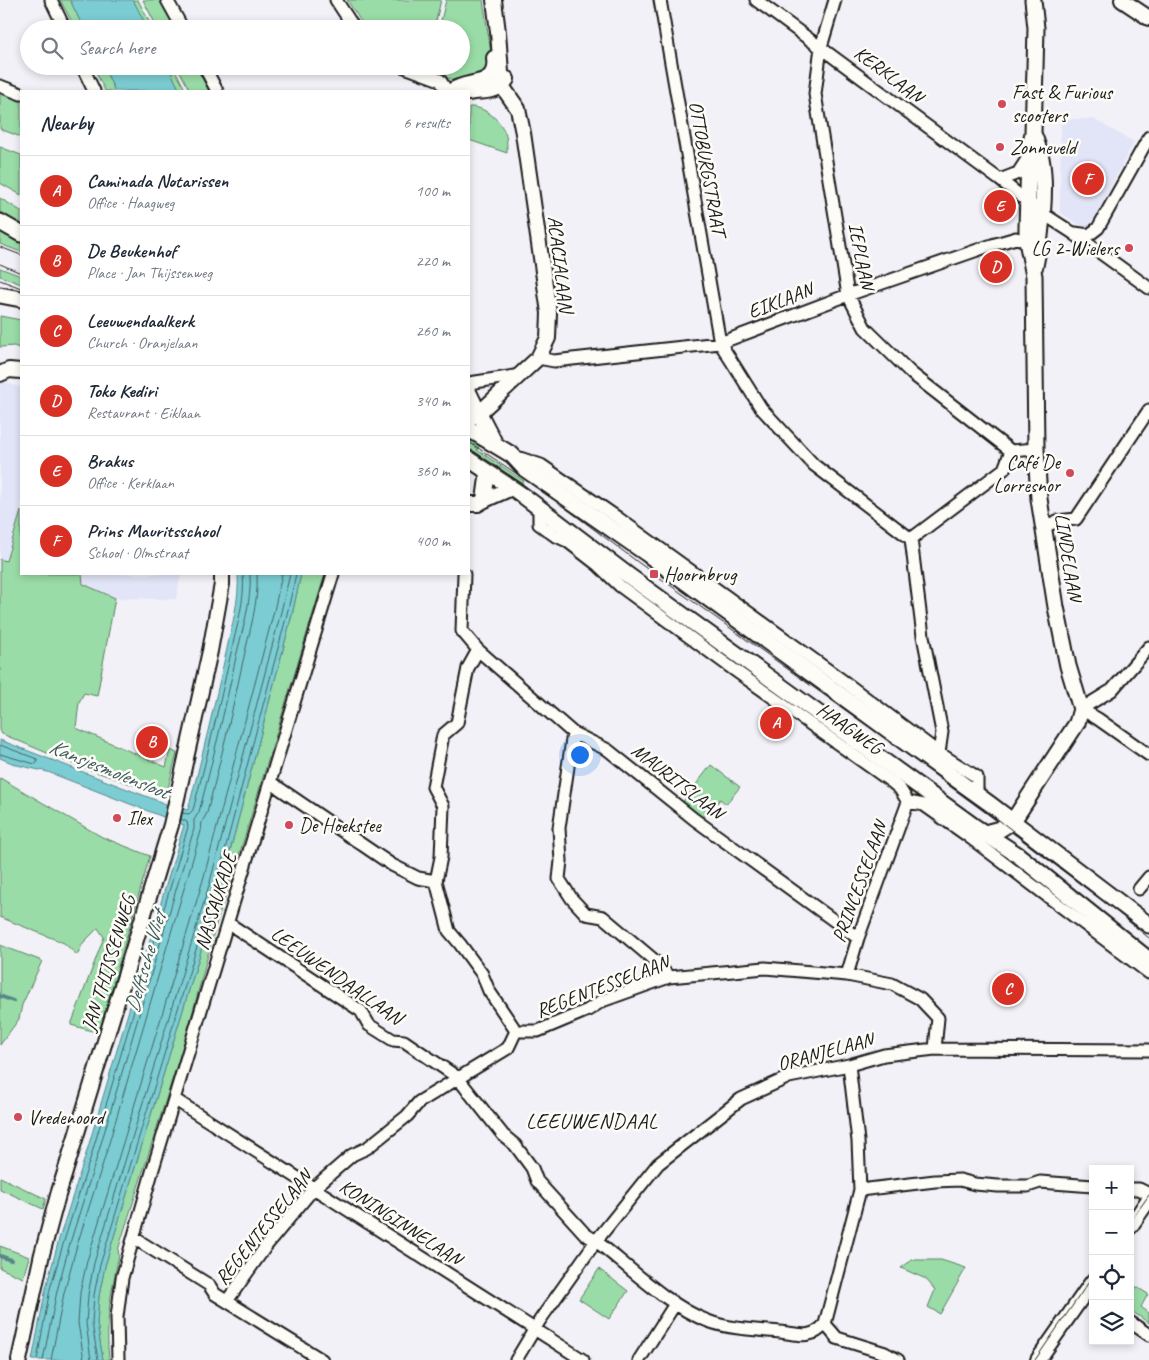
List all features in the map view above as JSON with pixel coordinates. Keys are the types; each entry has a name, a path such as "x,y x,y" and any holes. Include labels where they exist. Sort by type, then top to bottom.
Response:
{"main road":[{"name":"LINDELAAN","path":"1033,0 1036,28 1033,132 1029,156 1027,202 1027,241 1034,276"},
{"name":"LINDELAAN","path":"1036,28 1042,0"},
{"name":"LINDELAAN","path":"1033,132 1041,159 1042,213 1034,276 1036,449 1039,499 1056,608 1068,666 1081,709"},
{"path":"0,222 20,233"},
{"path":"0,296 20,299"},
{"path":"474,416 495,444"},
{"name":"HAAGWEG","path":"470,430 512,456 526,469 977,795 1149,925"},
{"name":"HAAGWEG","path":"470,460 512,488 629,576 1018,855 1149,960"},
{"path":"985,833 1000,829 1012,821 1077,723 1081,709"},
{"path":"1012,821 1013,838 1018,855"}],"street":[{"path":"51,0 61,20"},
{"path":"168,0 178,20"},
{"path":"336,0 349,20"},
{"path":"470,93 489,91 502,86 511,73 509,60 498,32 494,0"},
{"name":"OTTOBURGSTRAAT","path":"660,0 720,343"},
{"name":"KERKLAAN","path":"756,0 822,47 1042,213 1149,288"},
{"name":"IEPLAAN","path":"835,0 822,47 815,94 848,294 864,328 911,372 1011,451"},
{"path":"1122,0 1149,18"},
{"path":"452,90 458,86 487,79 492,74 495,66 492,41 494,35 498,32"},
{"path":"86,75 93,88"},
{"path":"209,75 216,90"},
{"path":"426,75 440,80 446,90"},
{"path":"0,86 20,94"},
{"name":"ACACIALAAN","path":"474,416 538,358 548,338 549,313 518,109 502,86"},
{"path":"1073,233 1089,235 1098,228 1149,137"},
{"path":"1000,180 1018,173 1029,156"},
{"name":"EIKLAAN","path":"538,358 554,361 720,343 848,294 992,245 1016,238 1027,241"},
{"path":"720,343 761,408 814,465 912,539 923,636 942,732 939,753"},
{"path":"470,383 521,375"},
{"path":"470,397 474,416"},
{"path":"1044,527 1057,521 1076,519 1149,410"},
{"path":"912,539 1004,469 1011,451 1036,449"},
{"name":"HAAGWEG","path":"512,456 541,464 611,512 939,753 977,777 977,795"},
{"path":"484,500 486,471"},
{"path":"470,504 478,504 512,488"},
{"name":"HAAGWEG","path":"538,508 540,524 598,564 620,586 733,670 893,783 900,789 908,802"},
{"name":"JAN THIJSSENWEG","path":"19,1360 42,1254 58,1195 171,825 213,638 222,575"},
{"name":"NASSAUKADE","path":"118,1360 116,1317 122,1278 152,1172 333,575"},
{"name":"MAURITSLAAN","path":"464,575 462,632 478,650 573,733 608,750 694,819 858,938"},
{"path":"1149,647 1112,690 1081,709 1149,755"},
{"path":"478,650 468,668 457,723 443,734 433,787 442,806 441,856 436,881 449,931 482,974 489,991 516,1031"},
{"path":"573,733 559,828 562,861 560,879 572,900 586,914 603,917 654,960 669,977"},
{"path":"270,782 392,865 418,878 436,881"},
{"path":"908,802 924,806 968,836 1149,973"},
{"name":"PRINCESSELAAN","path":"846,975 908,802"},
{"path":"1139,889 1149,877"},
{"name":"LEEUWENDAALLAAN","path":"228,923 361,1011 369,1025 394,1040 404,1041 457,1077 503,1135 515,1145 532,1168 537,1181 584,1234 596,1241 675,1304 708,1322 746,1328 810,1335 820,1330 825,1324"},
{"name":"REGENTESSELAAN","path":"227,1301 266,1246 314,1188 352,1155 368,1148 407,1116 419,1102 457,1077 508,1048 516,1031 538,1031 588,1010 602,1001 669,977 765,968 846,975 892,984 920,999 938,1018 935,1049"},
{"name":"ORANJELAAN","path":"516,1360 540,1320 596,1241 658,1164 741,1099 788,1077 849,1065 884,1055 935,1049 1149,1050"},
{"path":"849,1065 858,1141 860,1190 825,1324 837,1338 885,1353 898,1360"},
{"name":"KONINGINNELAAN","path":"174,1099 583,1360"},
{"path":"860,1190 960,1180 975,1184 998,1186 1028,1186 1040,1182 1089,1186"},
{"path":"1134,1189 1139,1189 1149,1194"},
{"path":"1134,1221 1149,1200"},
{"path":"134,1238 209,1286 215,1294 322,1360"},
{"path":"1038,1360 1089,1291"},
{"path":"640,1360 675,1304"},
{"path":"1134,1325 1149,1335"}],"shaded area":[{"path":"1061,119 1093,119 1134,142 1092,222 1086,227 1060,212"},
{"path":"0,380 20,388 20,514 6,562 0,559"},
{"path":"82,575 181,575 176,599 115,598 83,584"}],"green space":[{"path":"60,0 70,0 80,20 71,20"},
{"path":"133,0 138,0 148,20 143,20"},
{"path":"143,0 161,0 171,20 153,20"},
{"path":"347,0 441,0 436,20 360,20"},
{"path":"446,0 483,0 492,60 485,74 457,82 441,75 470,75 470,20 441,20"},
{"path":"97,75 107,75 115,90 105,90"},
{"path":"172,75 178,75 185,90 180,90"},
{"path":"182,75 201,75 208,90 189,90"},
{"path":"0,91 20,99 20,137 0,129"},
{"path":"470,107 481,109 497,120 506,136 507,153 470,140"},
{"path":"0,147 20,155 20,194 0,183"},
{"path":"0,198 20,210 20,224 0,213"},
{"path":"0,231 20,242 20,252 0,244"},
{"path":"0,268 20,276 20,284 0,276"},
{"path":"0,316 20,320 20,349 14,346 0,347"},
{"path":"470,435 476,438 480,445 477,450 524,481 519,488 470,454"},
{"path":"20,514 20,575 82,575 83,584 115,598 97,696 84,693 79,702 76,728 166,767 170,750 177,753 166,796 73,764 0,733 0,559 6,561"},
{"path":"301,575 325,575 215,928 188,1030 118,1250 119,1255 108,1320 109,1360 103,1360 97,1323 99,1296 105,1266 221,885"},
{"path":"711,765 740,787 726,804 720,799 713,809 710,808 702,818 682,803"},
{"path":"0,778 102,837 150,856 99,1033 71,1025 104,937 98,928 83,943 77,955 64,943 0,917"},
{"path":"0,945 42,961 22,1005 19,1019 0,1045"},
{"path":"0,1177 46,1199 43,1209 0,1189"},
{"path":"0,1246 29,1257 23,1278 0,1268"},
{"path":"912,1260 941,1260 966,1268 940,1314 928,1307 935,1290 926,1279 901,1268"},
{"path":"599,1269 628,1291 609,1319 579,1299"},
{"path":"1134,1285 1148,1294 1141,1307 1149,1313 1149,1323 1134,1313"}],"water":[{"path":"70,0 133,0 143,20 80,20"},
{"path":"107,75 172,75 180,90 115,90"},
{"name":"Delftsche Vliet","path":"238,575 301,575 221,885 105,1266 99,1296 97,1323 103,1360 32,1360 46,1288 59,1239 184,825 48,772 17,765 0,758 0,740 166,804 188,810 233,624"}],"waterway":[{"path":"0,996 13,1001"},
{"path":"0,1256 11,1260"}],"tram line":[{"path":"0,247 20,255"},
{"path":"0,264 20,273"},
{"path":"0,280 20,288"},
{"path":"470,443 547,494 639,563 987,811 1149,938"},
{"path":"473,453 527,489"},
{"path":"1134,1216 1149,1195"},
{"path":"1035,1360 1089,1282"}],"place":[{"name":"Fast & Furious scooters","path":"1002,104"},
{"name":"Zonneveld","path":"1000,147"},
{"name":"Prins Mauritsschool","path":"1088,179"},
{"name":"Brakus","path":"1000,206"},
{"name":"LG 2-Wielers","path":"1129,248"},
{"name":"Toko Kediri","path":"996,267"},
{"name":"Café De Lorresnor","path":"1070,473"},
{"name":"Hoornbrug","path":"654,574"},
{"name":"Caminada Notarissen","path":"776,723"},
{"name":"De Beukenhof","path":"152,742"},
{"name":"Ilex","path":"117,818"},
{"name":"De Hoekstee","path":"289,825"},
{"name":"Leeuwendaalkerk","path":"1008,989"},
{"name":"Vredenoord","path":"18,1117"}],"district":[{"name":"LEEUWENDAAL","path":"592,1121"}],"water label":[{"name":"Kansjesmolensloot","path":"109,769"}]}
